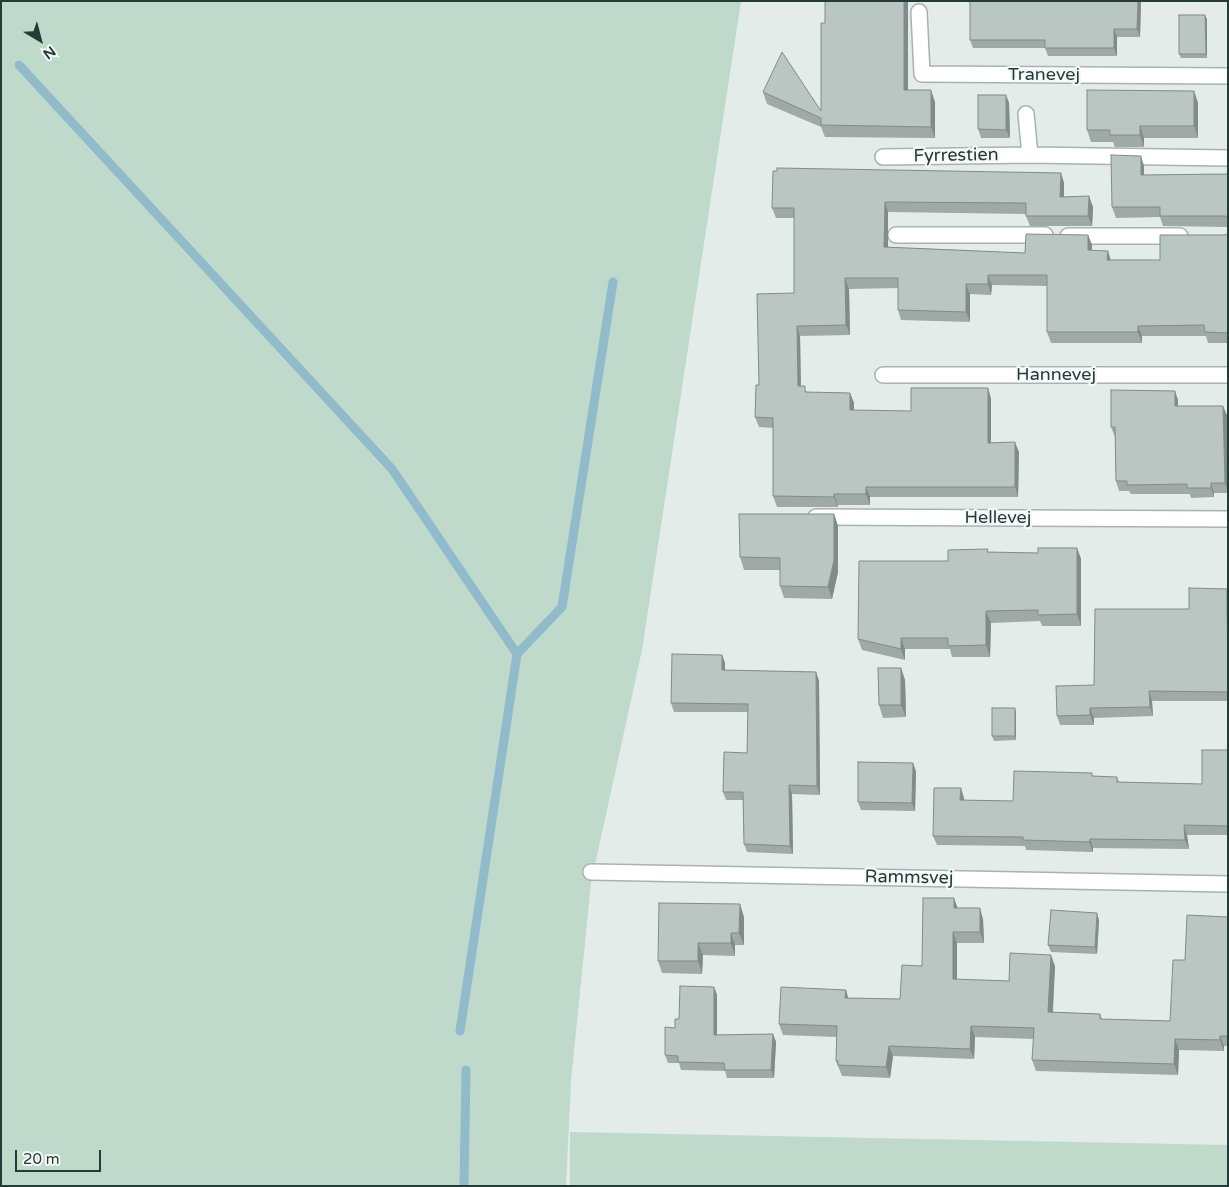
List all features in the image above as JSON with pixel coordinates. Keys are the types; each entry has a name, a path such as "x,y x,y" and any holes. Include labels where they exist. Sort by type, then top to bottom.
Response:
{"street":[{"name":"Tranevej","path":"919,12 922,74 1228,76"},
{"path":"1026,114 1030,155"},
{"name":"Fyrrestien","path":"882,157 1030,155 1228,158"},
{"path":"896,235 1198,236"},
{"name":"Hannevej","path":"884,375 1228,375"},
{"name":"Hellevej","path":"799,516 1228,519"},
{"name":"Rammsvej","path":"591,872 1228,884"}],"green space":[{"path":"1,1 741,1 642,650 591,883 571,1081 566,1186 1,1186"},
{"path":"570,1132 1228,1145 1228,1186 570,1186"}],"building":[{"path":"825,1 904,1 904,90 931,90 931,127 821,125 821,118 763,92 782,52 821,111 821,23 825,23"},
{"path":"970,1 1138,1 1137,29 1114,29 1114,48 1045,48 1045,40 970,40"},
{"path":"1179,15 1205,15 1206,54 1179,54"},
{"path":"1087,90 1194,91 1194,126 1140,126 1140,135 1110,135 1110,130 1087,130"},
{"path":"978,95 1006,95 1006,130 978,129"},
{"path":"1111,155 1141,156 1141,175 1228,174 1228,218 1225,216 1160,216 1160,207 1112,207"},
{"path":"777,168 1061,173 1060,197 1089,196 1088,216 1026,216 1026,203 885,202 884,247 1025,253 1026,234 1088,235 1088,250 1108,251 1107,260 1160,260 1160,235 1228,234 1228,333 1205,332 1204,325 1138,326 1138,332 1047,332 1047,275 988,275 988,284 966,284 966,312 898,310 898,278 845,278 846,325 797,326 798,386 805,386 805,392 850,393 850,410 911,411 911,388 988,388 988,443 1015,442 1015,487 866,487 866,494 834,494 834,497 773,496 773,418 755,417 756,385 759,385 757,294 794,293 794,208 772,208 773,171 777,171"},
{"path":"1111,390 1175,391 1175,406 1223,406 1225,483 1211,483 1211,488 1187,488 1187,484 1127,485 1127,481 1116,481 1115,427 1111,427"},
{"path":"739,514 834,514 834,560 828,587 780,586 780,558 740,557"},
{"path":"1038,548 1077,548 1077,614 1038,615 1038,610 986,611 986,645 948,646 948,638 901,638 901,649 858,639 859,561 948,561 948,550 988,549 987,552 1038,553"},
{"path":"1189,588 1227,589 1228,692 1149,691 1150,707 1090,708 1090,715 1057,716 1056,686 1094,685 1095,609 1189,609"},
{"path":"672,654 722,655 722,670 816,672 817,786 789,785 790,846 744,844 743,792 723,792 724,752 747,753 748,704 671,703"},
{"path":"878,668 901,668 901,705 879,705"},
{"path":"992,708 1015,708 1015,736 992,736"},
{"path":"1202,750 1228,750 1228,826 1184,825 1185,840 1090,839 1089,842 1023,840 1023,837 933,836 934,788 961,788 960,800 1013,801 1014,771 1092,773 1092,776 1117,777 1117,782 1202,784"},
{"path":"858,762 913,763 912,803 858,802"},
{"path":"923,898 954,898 954,908 980,908 980,932 953,932 953,979 1009,981 1010,953 1051,955 1048,1012 1100,1014 1100,1019 1170,1021 1173,960 1185,960 1187,915 1228,917 1228,1036 1220,1036 1220,1040 1175,1039 1174,1064 1032,1060 1034,1028 971,1026 970,1049 889,1046 886,1067 838,1065 838,1061 836,1061 837,1026 779,1024 781,987 846,990 845,998 900,999 902,965 922,966"},
{"path":"659,903 740,904 739,933 731,933 731,943 698,943 698,961 658,961"},
{"path":"1051,910 1097,913 1095,947 1048,945"},
{"path":"680,986 714,987 714,1035 773,1034 771,1070 725,1070 724,1063 678,1062 678,1056 665,1055 665,1027 675,1028 675,1019 679,1019"}],"waterway":[{"path":"19,65 392,469 517,654 460,1031"},
{"path":"517,654 562,607 613,282"},
{"path":"464,1186 466,1070"}]}
